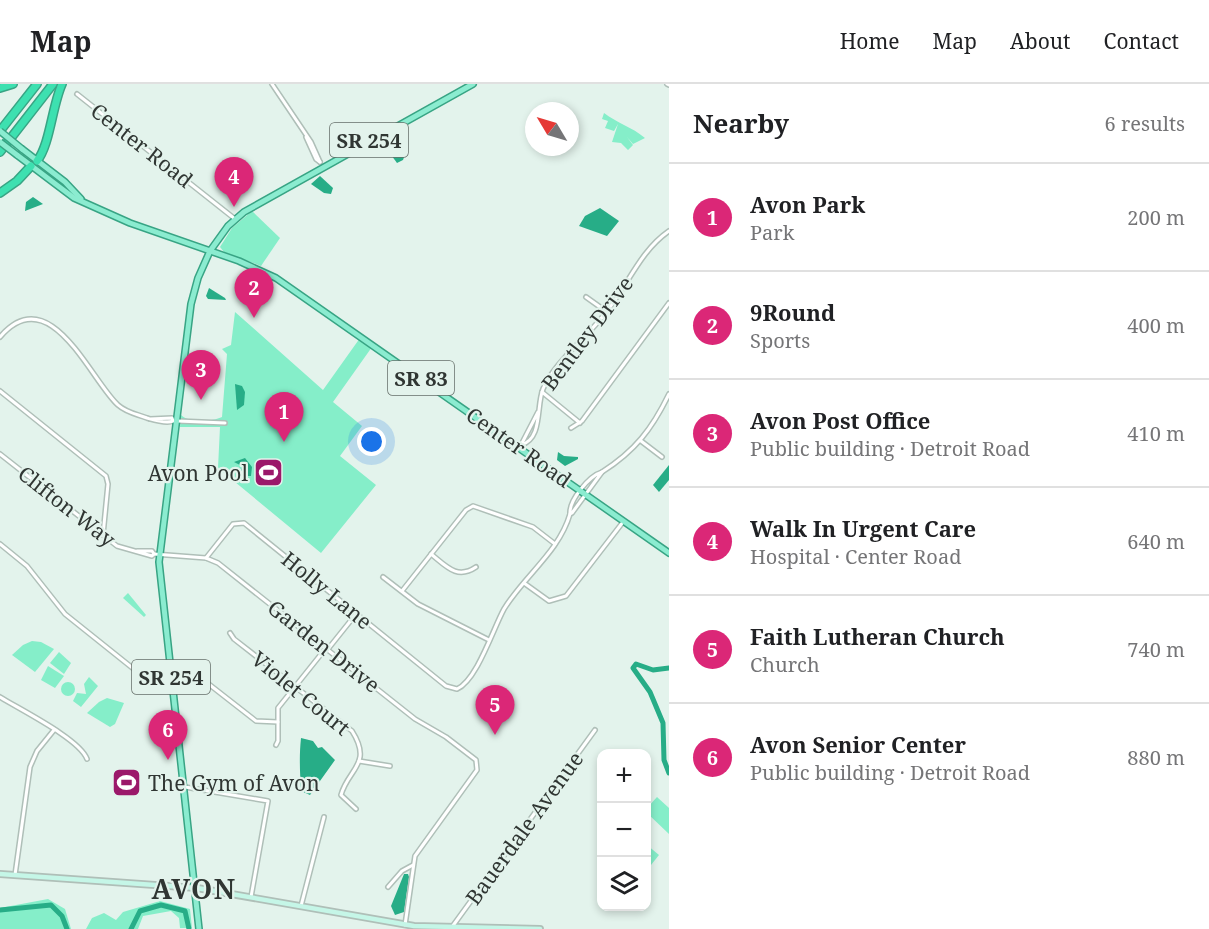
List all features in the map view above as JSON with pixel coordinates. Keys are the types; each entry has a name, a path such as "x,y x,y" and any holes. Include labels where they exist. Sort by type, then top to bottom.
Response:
{"highway":[{"path":"0,88 13,84"},
{"path":"0,131 37,84"},
{"path":"0,152 53,84"},
{"path":"0,193 17,181 44,150 54,102 62,84"}],"main road":[{"name":"SR 254","path":"199,929 157,554 189,311 198,278 210,251 235,219 322,164 473,84"},
{"name":"Center Road","path":"0,131 22,149 34,163 81,199 121,219 276,278 520,446 669,553"},
{"name":"Center Road","path":"0,142 17,155 34,163"}],"street":[{"path":"272,84 311,142 322,164"},
{"name":"Center Road","path":"77,94 235,219"},
{"name":"Bentley Drive","path":"520,446 538,412 542,392 567,357 607,312 640,262 656,242 669,231"},
{"path":"586,297 607,312"},
{"path":"571,428 580,423 603,389 633,355 669,303"},
{"path":"0,337 11,327 24,322 38,322 52,327 86,359 118,405 136,415 171,423 174,421 225,423"},
{"path":"0,391 105,476 108,484 103,535"},
{"path":"542,392 580,423"},
{"path":"383,577 421,606 489,640 505,608 565,531 570,514 583,493 602,472 626,456 641,441 656,421 669,394"},
{"path":"641,441 662,457"},
{"name":"Clifton Way","path":"0,454 120,548 152,556 157,554"},
{"path":"402,591 466,510 473,506 531,526 555,544"},
{"path":"524,583 549,601 566,596 624,521"},
{"name":"Holly Lane","path":"206,558 233,524 242,522 446,686 455,690 462,687 471,676 489,640"},
{"path":"0,544 27,566 64,614 156,687 164,692 173,692"},
{"name":"Garden Drive","path":"157,554 206,558 218,563 415,719 472,756 478,763 476,772 415,856 413,865"},
{"path":"431,554 458,574 466,573 476,567"},
{"path":"276,744 278,741 278,708 356,614"},
{"name":"Violet Court","path":"230,633 234,639 350,728 358,744 359,760"},
{"path":"170,671 192,671 256,721 278,722"},
{"path":"0,697 54,730 80,749 87,759"},
{"path":"15,875 30,766 40,746 54,730"},
{"name":"Bauerdale Avenue","path":"452,927 595,730"},
{"path":"357,809 343,798 341,792 355,772 359,760 390,766"},
{"path":"183,787 268,801 251,897"},
{"path":"301,906 324,817"},
{"path":"405,925 413,865"},
{"path":"388,887 403,870 413,865"},
{"path":"0,874 194,888 405,925 540,929"}],"shaded area":[{"path":"604,113 645,138 633,144 627,137 633,145 628,150 621,143 612,142 618,124 614,131 605,128 608,121 602,119"},
{"path":"396,141 403,145 406,152 403,160 397,163 386,148 388,142"},
{"path":"320,176 333,188 331,194 324,193 311,184"},
{"path":"33,197 43,204 25,211 26,202"},
{"path":"600,208 619,221 607,236 579,226 585,216"},
{"path":"252,211 280,238 261,266 224,252 220,247 232,228"},
{"path":"209,288 226,300 208,299 206,296"},
{"path":"235,312 323,390 360,338 372,347 333,402 362,426 340,456 376,485 321,553 218,468 220,427 180,427 181,415 201,421 222,417 227,354 222,349 231,345"},
{"path":"235,384 242,386 245,392 244,405 237,410"},
{"path":"558,452 564,456 578,457 578,459 565,466 557,460"},
{"name":"Avon Pool","path":"245,458 252,467 251,476 247,476 247,471 241,471 242,466 234,462"},
{"name":"Avon Pool","path":"265,462 275,463 273,485 263,483"},
{"path":"669,465 669,480 659,492 653,485"},
{"path":"128,593 146,615 144,617 123,598"},
{"path":"32,641 41,642 54,649 35,672 12,655 23,645"},
{"path":"59,652 71,663 64,674 50,663"},
{"path":"48,666 64,676 55,688 41,680"},
{"path":"89,677 98,686 81,707 73,701 77,693 86,694 84,684"},
{"path":"65,682 71,682 75,689 71,696 65,696 61,692 61,686"},
{"path":"107,698 124,703 115,724 110,727 87,713"},
{"path":"301,738 313,741 318,748 322,747 335,760 310,795 301,791"},
{"path":"657,797 669,808 669,834 651,817 651,804"},
{"path":"651,848 659,855 651,865"},
{"path":"404,874 408,874 409,877 404,912 395,915 391,906"},
{"path":"48,899 65,909 71,929 0,929 0,908"},
{"path":"160,901 190,909 192,928 180,928 179,918 171,911 143,916 138,929 86,929 92,918 104,913 116,920 123,912"}],"waterway":[{"path":"669,668 653,670 636,664 633,668 650,692 663,723 664,760 669,773"},
{"path":"0,910 51,905 62,916 67,929"},
{"path":"131,929 140,911 161,905 185,911 189,929"}],"place":[{"name":"Walk In Urgent Care","path":"234,207"},
{"name":"9Round","path":"254,318"},
{"name":"Avon Post Office","path":"201,400"},
{"name":"Avon Park","path":"284,442"},
{"name":"Avon Pool","path":"269,473"},
{"name":"Faith Lutheran Church","path":"495,735"},
{"name":"Avon Senior Center","path":"168,760"},
{"name":"The Gym of Avon","path":"127,783"}],"district":[{"name":"AVON","path":"194,888"}]}
